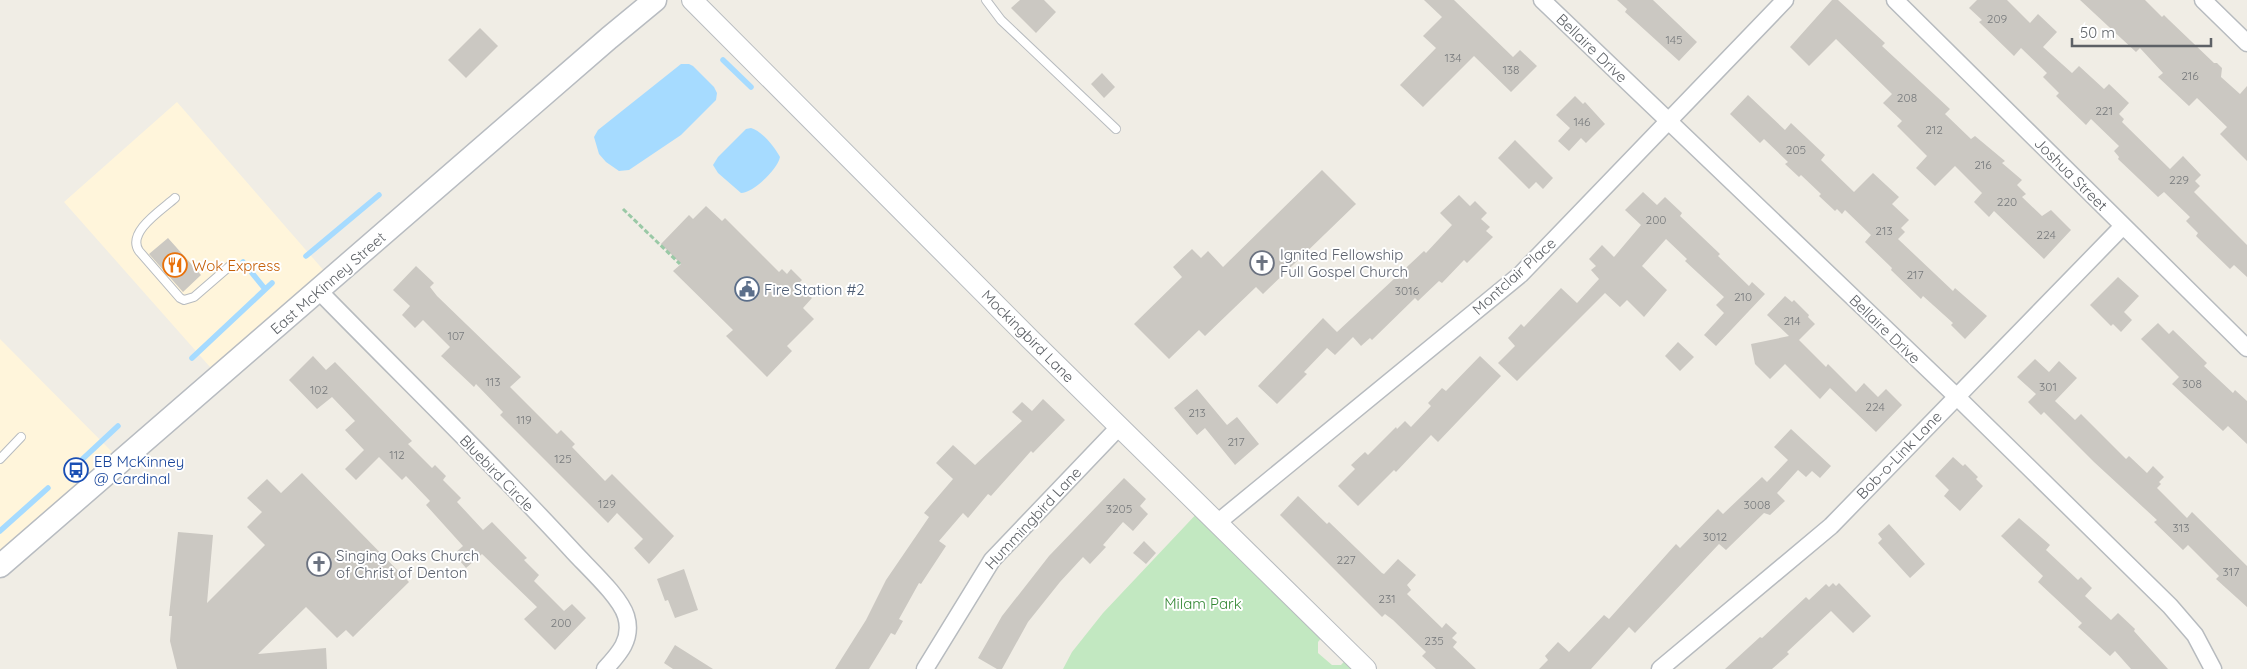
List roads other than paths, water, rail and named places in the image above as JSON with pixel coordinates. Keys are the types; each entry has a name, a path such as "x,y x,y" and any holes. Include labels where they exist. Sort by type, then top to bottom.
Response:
{"main road":[{"name":"East McKinney Street","path":"0,566 655,0"}],"street":[{"name":"Mockingbird Lane","path":"692,0 1366,669"},
{"name":"Bellaire Drive","path":"1542,0 1956,396 2176,612 2195,635 2213,669"},
{"name":"Montclair Place","path":"1217,523 1521,274 1785,0"},
{"name":"Joshua Street","path":"1894,0 2247,348"},
{"path":"2203,0 2247,43"},
{"name":"Bob-o-Link Lane","path":"1660,669 1831,526 2123,226"},
{"name":"Bluebird Circle","path":"319,291 557,534 620,603 628,624 627,639 620,652 605,669"},
{"name":"Hummingbird Lane","path":"925,669 992,560 1120,426"}],"lane":[{"path":"986,0 1000,20 1116,129"},
{"path":"175,198 140,229 136,240 139,251 184,300 194,297 231,265"},
{"path":"0,459 21,437"}],"water":[{"path":"681,64 693,66 714,87 717,93 716,100 681,135 629,170 619,171 606,162 599,154 594,137 598,130"},
{"path":"751,128 768,140 780,157 775,168 764,180 752,189 741,193 718,173 713,165 718,157 746,129"}],"waterway":[{"path":"723,60 751,87"},
{"path":"306,256 379,195"},
{"path":"243,262 248,269"},
{"path":"252,273 265,289"},
{"path":"192,358 272,283"},
{"path":"74,467 118,426"},
{"path":"0,531 48,488"}],"place":[{"name":"Ignited Fellowship Full Gospel Church","path":"1262,263"},
{"name":"Wok Express","path":"175,265"},
{"name":"Fire Station #2","path":"747,289"},
{"name":"EB McKinney @ Cardinal","path":"76,470"},
{"name":"Singing Oaks Church of Christ of Denton","path":"319,564"}],"park label":[{"name":"Milam Park","path":"1203,603"}]}
